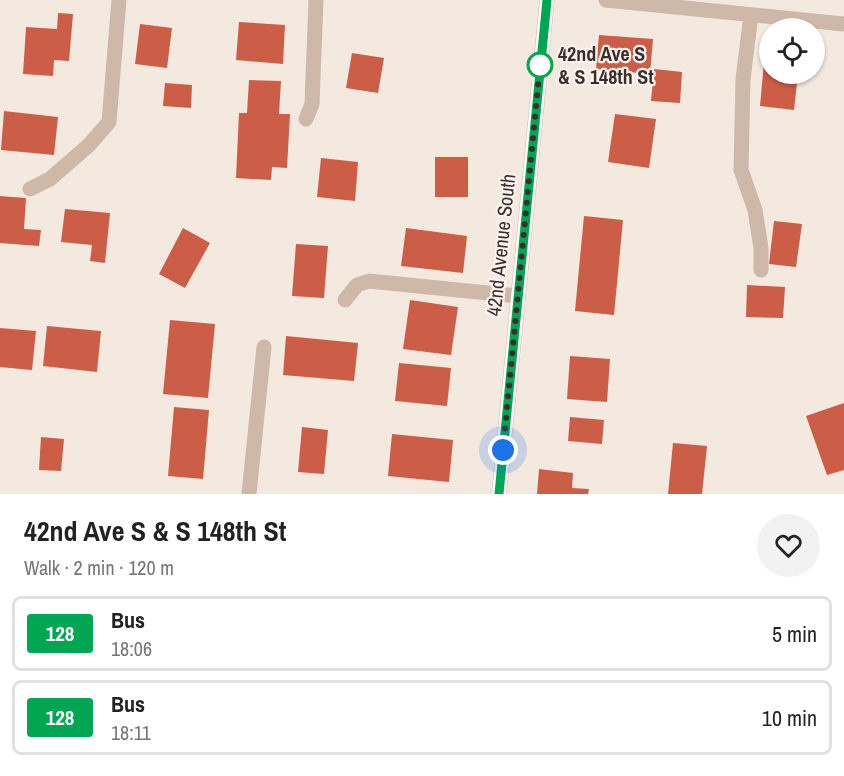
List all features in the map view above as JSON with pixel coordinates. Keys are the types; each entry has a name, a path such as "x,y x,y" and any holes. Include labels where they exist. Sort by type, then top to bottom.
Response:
{"street":[{"path":"30,189 50,179 89,145 109,122 119,0"},
{"path":"306,119 312,104 316,0"},
{"name":"42nd Avenue South","path":"499,494 547,0"},
{"path":"606,0 844,24"},
{"path":"751,15 743,79 741,170 755,210 761,248 761,270"},
{"path":"345,300 357,285 369,281 517,296"},
{"path":"249,494 264,347"}],"building":[{"path":"58,13 73,14 69,61 54,60 53,76 23,74 26,27 57,29"},
{"path":"239,22 285,25 283,64 236,60"},
{"path":"140,24 172,28 167,68 135,64"},
{"path":"599,35 653,39 650,74 596,69"},
{"path":"352,53 384,58 378,93 346,88"},
{"path":"654,69 682,72 680,103 651,101"},
{"path":"249,80 281,81 279,114 290,114 287,168 272,167 271,180 236,178 239,113 247,113"},
{"path":"165,83 192,85 191,108 163,106"},
{"path":"762,84 797,84 794,110 760,106"},
{"path":"4,111 58,117 54,155 1,150"},
{"path":"615,114 656,119 649,168 608,162"},
{"path":"435,157 468,157 468,197 435,197"},
{"path":"321,158 358,162 355,201 317,197"},
{"path":"0,196 26,198 24,229 41,230 39,246 0,243"},
{"path":"65,209 110,213 105,263 90,261 92,245 61,242"},
{"path":"584,216 623,220 614,315 575,311"},
{"path":"774,221 802,224 796,267 769,264"},
{"path":"183,228 210,243 185,288 159,274"},
{"path":"406,228 467,236 463,273 401,266"},
{"path":"296,244 328,246 324,298 292,296"},
{"path":"747,285 785,287 783,318 746,317"},
{"path":"410,300 458,307 451,355 403,349"},
{"path":"170,320 215,324 208,398 163,394"},
{"path":"47,326 101,331 97,372 43,366"},
{"path":"0,328 36,331 32,370 0,367"},
{"path":"286,336 358,343 354,381 283,375"},
{"path":"570,356 610,359 607,402 567,399"},
{"path":"399,363 451,368 447,406 395,401"},
{"path":"844,403 844,470 827,475 806,416"},
{"path":"174,407 209,410 203,479 168,476"},
{"path":"570,417 604,420 602,444 568,441"},
{"path":"302,427 328,430 324,474 298,472"},
{"path":"392,434 453,440 449,482 388,476"},
{"path":"41,437 64,439 61,471 39,470"},
{"path":"673,443 707,446 702,494 668,494"},
{"path":"539,469 573,473 572,488 589,489 588,494 537,494"}],"bus line":[{"name":"128","path":"499,494 547,0"}],"place":[{"name":"42nd Ave S & S 148th St","path":"540,65"}],"route":[{"path":"503,450 540,65"}]}
